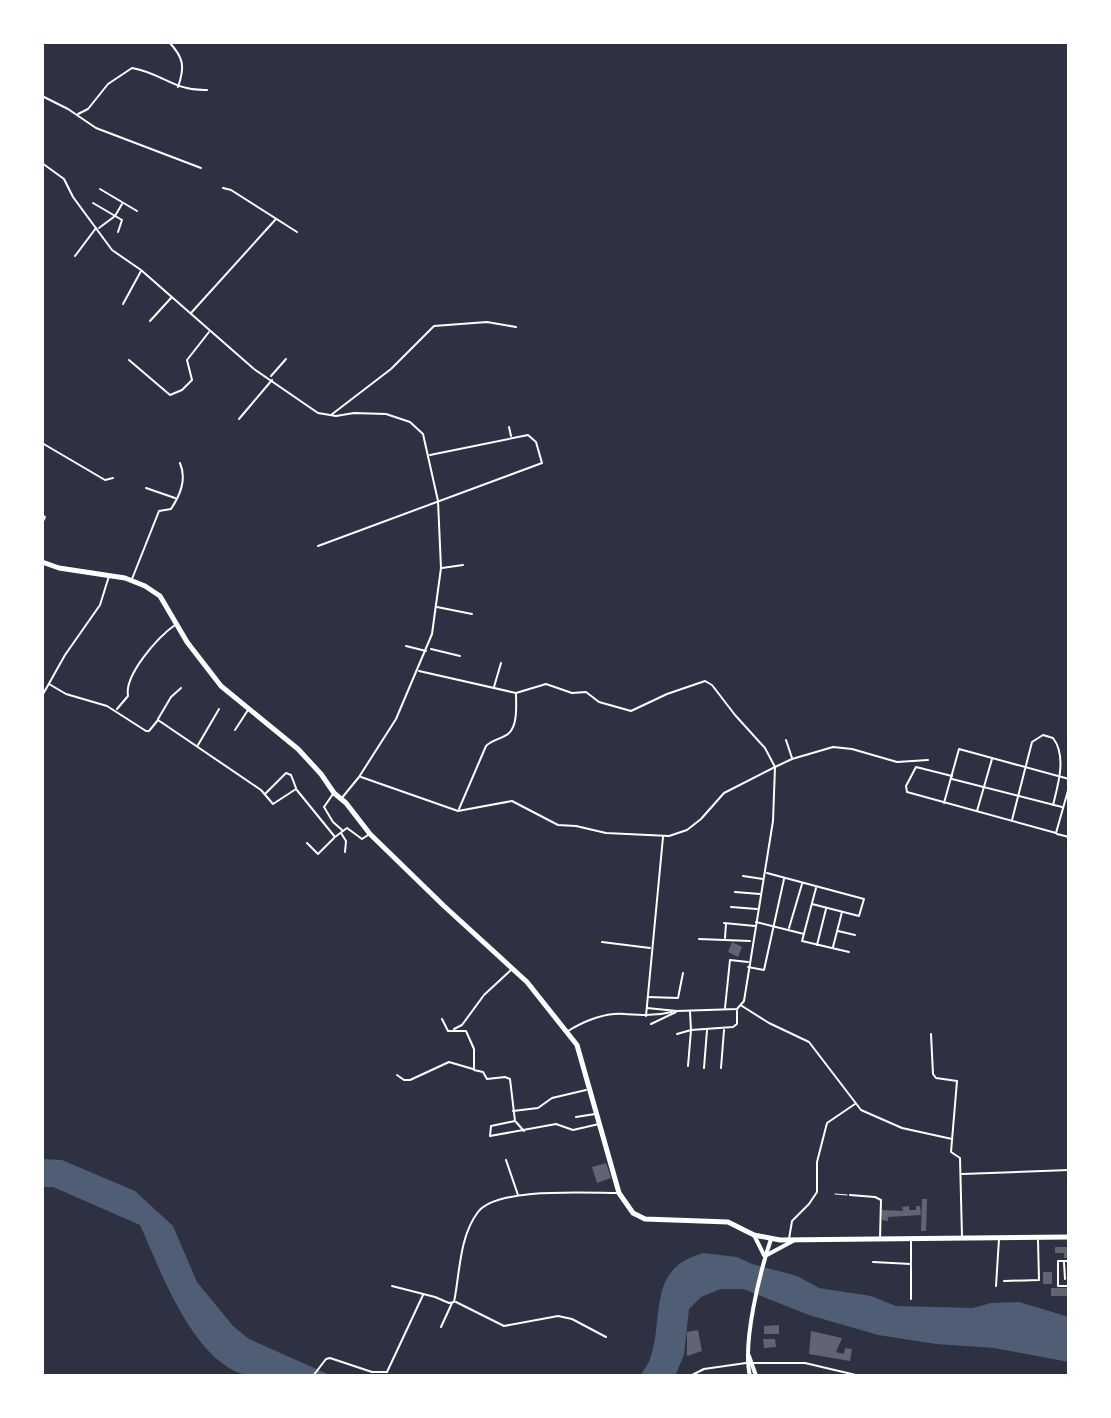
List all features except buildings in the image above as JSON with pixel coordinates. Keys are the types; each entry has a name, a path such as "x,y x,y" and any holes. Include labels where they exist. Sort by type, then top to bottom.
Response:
{"highway":[{"path":"42,562 59,568 132,580 164,599 176,625 214,678 298,749 370,834 513,968 568,1031 580,1050 619,1193 633,1213 641,1218 728,1222 754,1235 771,1239 1069,1237"}],"main road":[{"path":"754,1235 765,1258"},
{"path":"753,1376 747,1351 771,1239"},
{"path":"765,1258 792,1240"}],"street":[{"path":"169,42 178,50 182,60 178,88"},
{"path":"77,115 88,109 108,84 132,68 178,88 207,90"},
{"path":"42,96 122,140 164,152 201,168"},
{"path":"42,163 64,179 73,197 113,252 141,270 244,362 312,410 330,415 395,416 420,430 429,455 438,501 441,568 428,650 401,710 359,777 340,800"},
{"path":"223,188 297,232"},
{"path":"100,189 137,211"},
{"path":"75,256 98,228 115,216 123,202"},
{"path":"93,203 122,221 118,232"},
{"path":"191,314 276,219"},
{"path":"123,304 141,270"},
{"path":"150,321 171,298"},
{"path":"330,415 391,369 434,326 487,322 516,327"},
{"path":"129,360 170,395 175,395 192,380 187,360 210,331"},
{"path":"239,419 286,359"},
{"path":"509,427 511,437"},
{"path":"318,546 540,464 542,460 534,438 528,435 429,455"},
{"path":"42,443 105,480 113,478"},
{"path":"132,580 159,511 171,509 177,499 184,479 180,463"},
{"path":"146,488 177,499"},
{"path":"42,515 45,517 42,523"},
{"path":"441,568 463,565"},
{"path":"42,696 65,655 100,605 109,575"},
{"path":"436,607 472,614"},
{"path":"116,711 128,696 127,689 134,672 162,635 176,625"},
{"path":"406,646 460,656"},
{"path":"494,688 501,663"},
{"path":"418,670 516,693 546,684 572,693 586,692 599,702 631,711 691,684 705,681 712,685 757,738 775,767 773,821 741,1005 737,1009 689,1011 647,1008"},
{"path":"49,684 66,694 116,711 146,731 181,688"},
{"path":"458,811 486,746 512,729 516,693"},
{"path":"197,746 219,709"},
{"path":"235,730 249,709"},
{"path":"158,720 265,794 274,804 296,789"},
{"path":"1011,821 1034,740 1040,735 1048,735 1058,744 1061,777 1053,805"},
{"path":"786,740 792,759"},
{"path":"359,777 458,811 512,801 558,825 606,833 663,836 687,830 724,793 792,759 833,747 897,762 928,760"},
{"path":"944,803 959,749 1069,779"},
{"path":"977,812 992,758"},
{"path":"1063,808 917,767 906,786 909,793 1069,837"},
{"path":"265,794 286,773 295,780 296,789 335,837"},
{"path":"1056,833 1069,787"},
{"path":"334,793 324,807 346,841 345,852"},
{"path":"307,843 318,854 348,828 362,839 370,834"},
{"path":"646,1016 663,836"},
{"path":"765,873 864,899 859,916 812,904"},
{"path":"743,876 764,879"},
{"path":"725,1009 732,959 764,970 784,878"},
{"path":"788,930 802,883"},
{"path":"817,886 802,941 849,952"},
{"path":"735,892 761,894"},
{"path":"731,907 758,909"},
{"path":"817,945 827,907"},
{"path":"832,948 842,912"},
{"path":"725,940 725,923 772,926 804,934"},
{"path":"837,931 855,935"},
{"path":"699,939 752,941"},
{"path":"602,942 651,948"},
{"path":"448,1031 462,1025 484,995 513,968"},
{"path":"647,997 678,998 683,973"},
{"path":"741,1005 813,1045 867,1114 902,1128 952,1139"},
{"path":"677,1034 737,1024 737,1009"},
{"path":"568,1031 595,1018 616,1014 646,1016 677,1011"},
{"path":"651,1024 677,1011"},
{"path":"688,1066 689,1011"},
{"path":"442,1019 448,1031"},
{"path":"721,1068 725,1027"},
{"path":"704,1068 708,1029"},
{"path":"448,1031 466,1031 474,1049 474,1070"},
{"path":"931,1034 934,1076 957,1081 951,1152 960,1158 962,1239"},
{"path":"397,1075 410,1080 449,1062 483,1072 487,1079 509,1077 515,1121 524,1131"},
{"path":"513,1111 540,1107 552,1098 591,1089"},
{"path":"792,1240 792,1221 817,1192 817,1162 827,1123 856,1103"},
{"path":"576,1117 597,1113"},
{"path":"515,1121 491,1126 490,1136 556,1124 573,1130 600,1124"},
{"path":"506,1160 518,1196"},
{"path":"962,1174 1069,1170"},
{"path":"441,1327 453,1303 465,1239 480,1209 489,1203 538,1193 619,1193"},
{"path":"850,1195 881,1200 880,1240"},
{"path":"996,1286 999,1238"},
{"path":"1004,1281 1039,1280 1038,1238"},
{"path":"911,1239 911,1299"},
{"path":"1065,1279 1067,1261 1058,1261 1058,1286 1069,1286"},
{"path":"873,1262 913,1264"},
{"path":"392,1286 453,1303 504,1326 558,1316 572,1319 606,1337"},
{"path":"313,1376 330,1358 372,1372 387,1372 424,1294"},
{"path":"690,1376 704,1369 750,1363 806,1363 860,1376"}],"lane":[{"path":"835,1194 850,1195"}],"water":[{"path":"42,1159 62,1160 135,1191 173,1226 197,1282 233,1326 249,1339 332,1376 260,1377 230,1369 212,1355 182,1314 140,1225 53,1187 42,1187"},
{"path":"703,1253 737,1257 797,1276 819,1288 871,1296 896,1306 973,1308 991,1303 1019,1302 1069,1317 1069,1362 994,1348 936,1344 878,1335 809,1315 743,1289 721,1289 701,1297 689,1309 684,1355 675,1376 640,1376 650,1359 665,1282 685,1260"}]}
